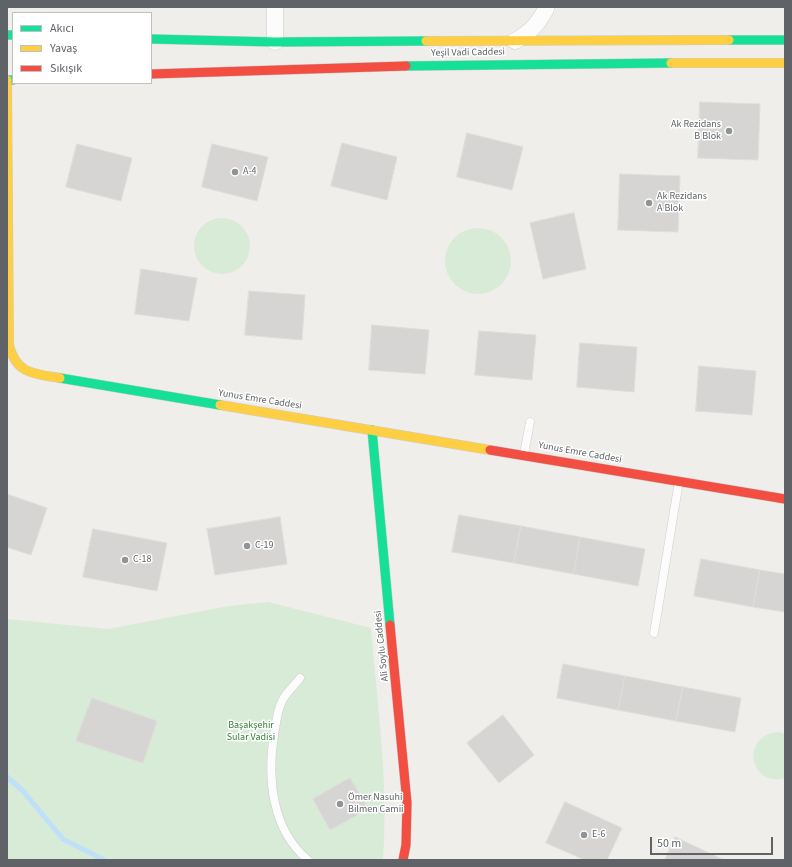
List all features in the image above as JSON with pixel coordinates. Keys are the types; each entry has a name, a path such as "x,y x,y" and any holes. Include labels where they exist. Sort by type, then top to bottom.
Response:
{"street":[{"path":"275,7 275,42"},
{"path":"546,8 548,25 557,40"},
{"path":"515,40 528,34 537,26 546,8"},
{"name":"Yeşil Vadi Caddesi","path":"152,39 275,42 785,40"},
{"name":"Yeşil Vadi Caddesi","path":"152,74 456,64 785,63"},
{"name":"Yunus Emre Caddesi","path":"7,80 9,345 15,364 22,370 53,377 524,454 785,499"},
{"name":"Ali Soylu Caddesi","path":"372,430 408,803 406,845 403,860"}],"lane":[{"path":"524,454 530,422"},
{"path":"654,633 679,481"},
{"path":"300,678 283,698 278,712 271,755 271,779 275,808 286,833 301,854 308,860"}],"green space":[{"path":"216,218 228,218 238,222 246,230 250,240 250,252 246,262 238,270 228,274 216,274 206,270 198,262 194,252 194,240 198,230 206,222"},
{"path":"472,228 484,228 496,233 506,243 511,255 509,274 496,289 484,294 472,294 460,289 450,279 445,267 445,255 450,243 460,233"},
{"name":"Başakşehir Sular Vadisi","path":"268,602 371,628 383,773 383,860 7,860 7,619 108,629 229,606"},
{"path":"779,732 785,734 785,778 773,779 764,775 757,769 754,760 754,751 758,742 766,735"}],"building":[{"name":"Ak Rezidans B Blok","path":"700,102 760,104 758,160 698,158"},
{"path":"467,133 523,147 512,190 457,177"},
{"path":"342,143 397,157 387,200 331,186"},
{"path":"77,144 132,158 121,201 66,187"},
{"name":"A-4","path":"212,144 268,157 257,201 202,187"},
{"name":"Ak Rezidans A Blok","path":"620,174 680,176 678,232 618,230"},
{"path":"574,213 586,269 543,279 530,223"},
{"path":"141,269 197,278 189,321 135,314"},
{"path":"249,291 305,295 302,340 245,335"},
{"path":"372,325 429,330 425,374 369,370"},
{"path":"479,331 536,335 532,380 475,375"},
{"path":"580,343 637,347 634,392 577,387"},
{"path":"699,366 756,371 752,415 696,411"},
{"path":"7,494 47,508 31,555 7,547"},
{"path":"459,515 521,526 514,563 452,552"},
{"name":"C-19","path":"280,517 287,564 215,575 207,529"},
{"path":"521,526 580,537 574,574 514,563"},
{"name":"C-18","path":"93,529 167,543 157,591 83,577"},
{"path":"580,537 645,549 638,586 574,574"},
{"path":"701,559 760,570 753,607 694,596"},
{"path":"760,570 785,574 785,612 753,607"},
{"path":"563,664 625,676 618,710 557,698"},
{"path":"625,676 683,687 676,721 618,710"},
{"path":"683,687 741,698 735,732 676,721"},
{"path":"92,698 157,721 143,763 76,741"},
{"path":"503,715 534,755 499,783 467,743"},
{"name":"Ömer Nasuhi Bilmen Camii","path":"350,778 368,809 330,830 313,799"},
{"name":"E-6","path":"565,802 622,828 607,860 585,860 546,843"},
{"path":"675,837 724,860 665,860"}],"waterway":[{"path":"7,777 22,790 63,839 104,860"}],"traffic: fast":[{"path":"7,35 12,35"},
{"path":"152,39 275,42 426,41"},
{"path":"729,40 785,40"},
{"path":"406,66 671,63"},
{"path":"7,80 12,80"},
{"path":"60,378 220,405"},
{"path":"372,430 390,625"}],"traffic: slow":[{"path":"426,41 729,40"},
{"path":"671,63 785,63"},
{"path":"7,80 9,345 16,362 27,371 60,378"},
{"path":"220,405 490,450"}],"traffic: jam":[{"path":"152,74 406,66"},
{"path":"490,450 785,499"},
{"path":"390,625 407,803 406,845 403,860"}],"place":[{"name":"Ak Rezidans B Blok","path":"729,131"},
{"name":"A-4","path":"235,172"},
{"name":"Ak Rezidans A Blok","path":"649,203"},
{"name":"C-19","path":"247,546"},
{"name":"C-18","path":"125,560"},
{"name":"Ömer Nasuhi Bilmen Camii","path":"340,804"},
{"name":"E-6","path":"584,835"}]}
